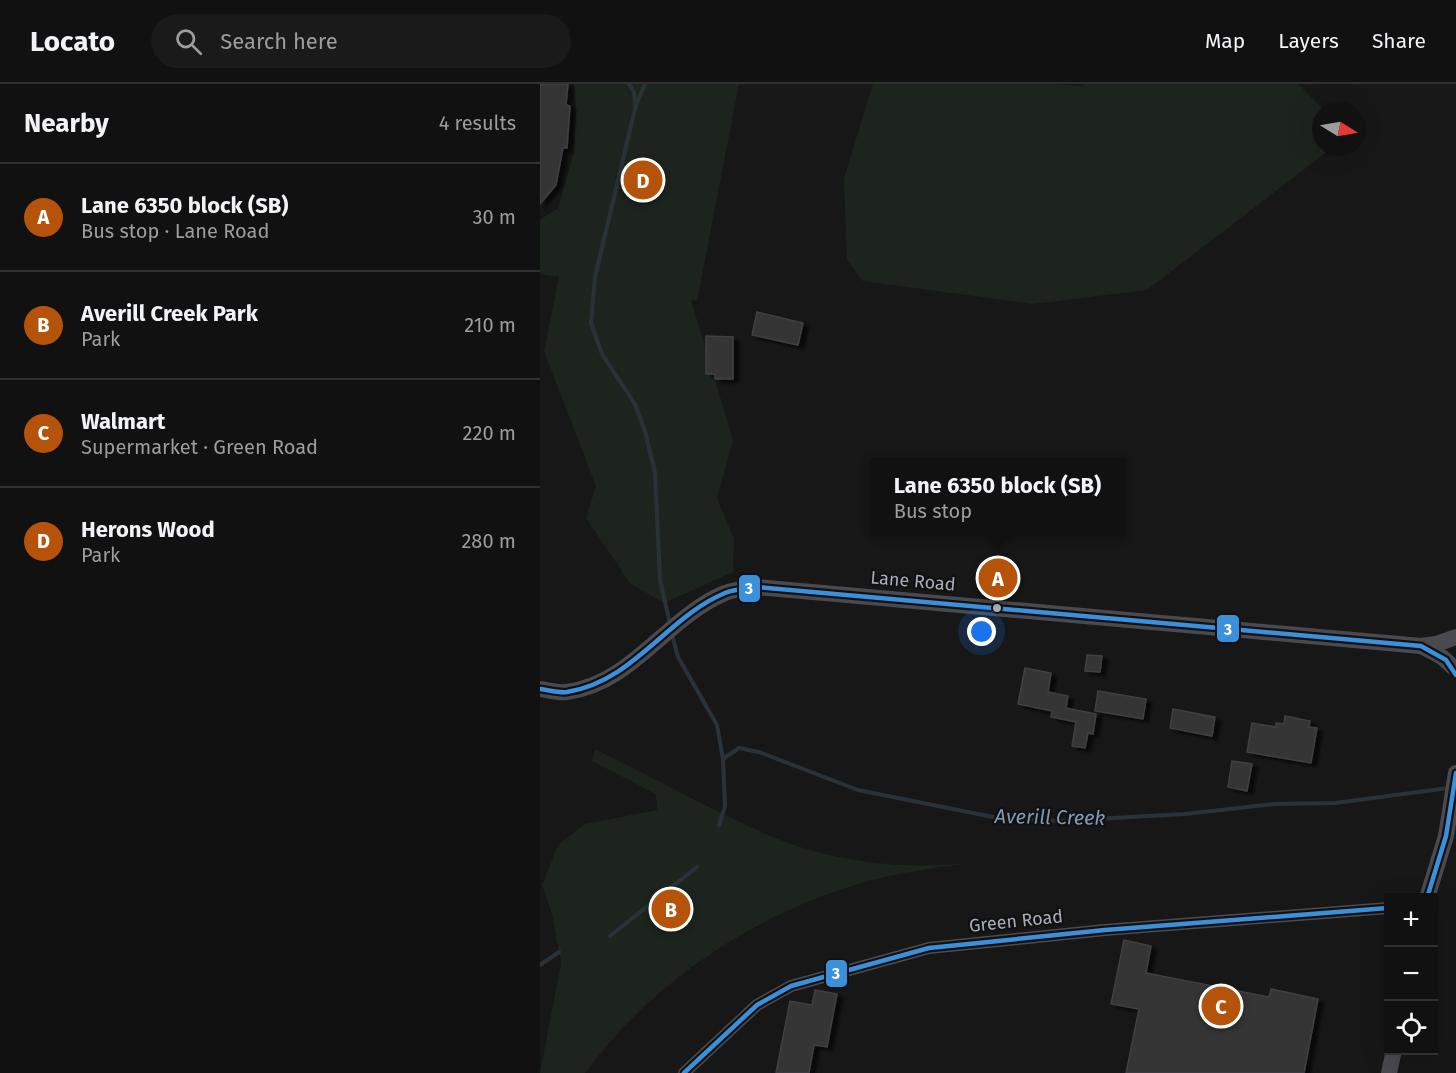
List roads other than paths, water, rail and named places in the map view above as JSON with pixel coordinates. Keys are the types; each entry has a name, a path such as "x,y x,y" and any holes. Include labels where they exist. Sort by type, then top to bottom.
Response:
{"street":[{"name":"Lane Road","path":"540,689 565,693 600,684 630,664 699,607 726,592 757,587 1421,646 1456,637"},
{"path":"1455,672 1452,658 1456,642"},
{"name":"Lane Road","path":"1421,646 1442,657 1455,672"},
{"path":"1428,893 1446,836 1456,773"},
{"name":"Green Road","path":"684,1073 757,1005 791,986 929,948 1105,930 1384,908"},
{"path":"1389,1073 1393,1055"}],"waterway":[{"path":"629,84 634,92 635,104"},
{"path":"645,84 636,105 595,277 591,323 602,354 635,404 645,431 655,473 660,580 670,624"},
{"path":"672,635 678,657 717,725 723,759 725,806 719,825"},
{"name":"Averill Creek","path":"723,759 739,748 759,752 858,790 1003,819 1060,821 1185,814 1275,804 1335,803 1449,788"},
{"name":"Averill Creek","path":"610,936 697,867"},
{"name":"Averill Creek","path":"540,965 559,952"}],"place":[{"name":"Herons Wood","path":"643,180"},
{"name":"Lane 6350 block (SB)","path":"998,578"},
{"name":"Averill Creek Park","path":"671,909"},
{"name":"Walmart","path":"1221,1006"}]}
